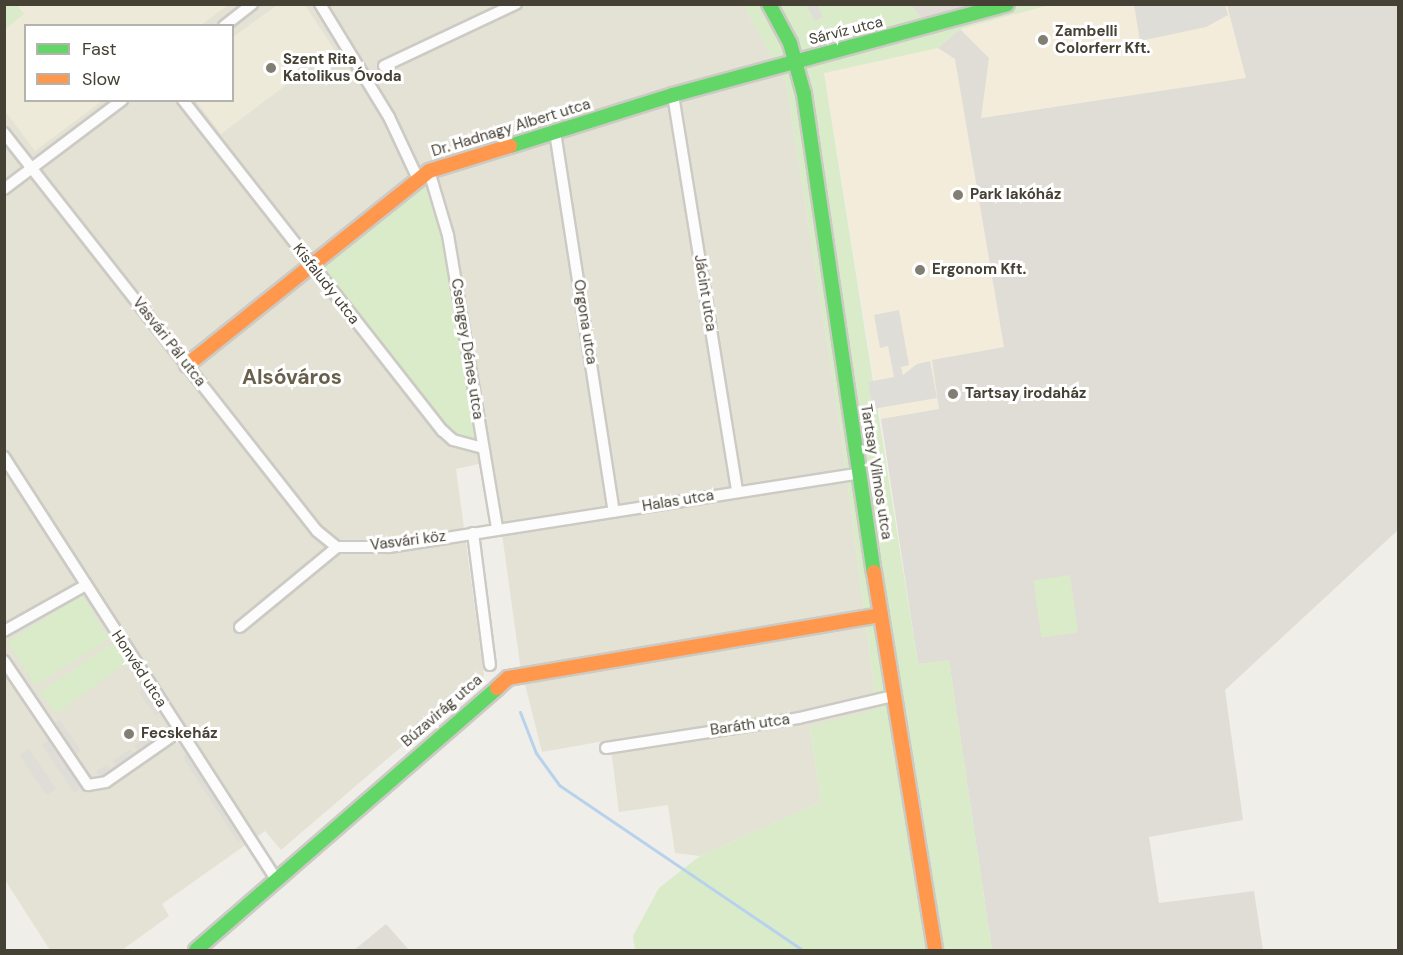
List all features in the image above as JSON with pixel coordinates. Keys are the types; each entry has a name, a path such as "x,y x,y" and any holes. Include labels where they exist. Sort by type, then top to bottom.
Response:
{"street":[{"path":"227,24 252,4"},
{"name":"Csengey Dénes utca","path":"320,4 423,175 448,235 497,529"},
{"path":"384,66 516,4"},
{"name":"Tartsay Vilmos utca","path":"769,4 796,60 893,696 935,951"},
{"name":"Sárvíz utca","path":"796,60 935,27 1007,4"},
{"name":"Dr. Hadnagy Albert utca","path":"187,365 313,267 423,175 673,95 796,60"},
{"name":"Jácint utca","path":"673,95 737,491"},
{"path":"4,189 119,102"},
{"name":"Kisfaludy utca","path":"185,102 443,431 453,440 483,448"},
{"name":"Orgona utca","path":"555,132 614,511"},
{"name":"Vasvári Pál utca","path":"4,133 317,531 337,547"},
{"name":"Honvéd utca","path":"4,457 276,879"},
{"name":"Halas utca","path":"497,529 859,473"},
{"name":"Vasvári köz","path":"337,547 389,547 497,529"},
{"path":"472,533 490,665"},
{"path":"240,627 337,547"},
{"path":"4,631 86,585"},
{"name":"Búzavirág utca","path":"196,951 508,678 881,615"},
{"path":"4,661 88,785 106,782 179,730"},
{"name":"Baráth utca","path":"606,748 800,718 893,696"}],"shaded area":[{"path":"5,5 743,5 786,82 840,426 877,710 810,727 821,802 700,856 675,853 668,805 619,812 610,740 542,752 520,664 492,461 456,469 484,676 281,850 265,831 162,904 169,916 122,950 50,950 5,880"},
{"path":"5,5 228,5 202,24 24,24 24,102 101,102 35,151 5,111"},
{"name":"Szent Rita Katolikus Óvoda","path":"277,5 305,5 334,49 221,134 197,102 234,102 234,36"},
{"path":"806,5 817,5 823,17 815,21"},
{"path":"911,5 984,5 925,24"},
{"path":"1049,5 1227,5 1247,78 980,118 989,58 960,29"},
{"path":"1134,5 1225,5 1228,15 1206,27 1140,41"},
{"path":"1227,5 1398,5 1398,530 1225,690 1243,820 1149,837 1159,903 1254,891 1263,950 992,950 949,661 918,664 881,419 939,409 932,360 1004,347 955,59 938,48 960,29 989,58 981,118 1246,78"},
{"path":"938,48 955,58 1004,347 932,360 939,409 881,419 824,72"},
{"path":"899,310 909,365 901,367 903,375 917,364 930,361 937,398 873,409 868,382 894,377 888,346 880,348 874,315"},
{"path":"910,554 914,588 908,589 903,555"},
{"path":"146,687 163,710 156,716 139,692"},
{"path":"60,720 81,751 73,756 53,725"},
{"path":"157,729 163,737 102,780 96,772 107,764 112,771 117,767 113,761 130,749 136,755 139,753 134,746"},
{"path":"50,739 82,787 74,793 42,745"},
{"path":"29,749 56,789 47,795 20,755"},
{"path":"192,751 247,836 238,842 183,757"},
{"path":"386,924 409,950 354,950"}],"green space":[{"path":"5,4 17,5 24,14 5,29"},
{"path":"743,5 911,5 926,23 984,5 1049,5 960,29 938,48 824,73 918,664 949,660 992,950 635,950 633,936 659,888 700,856 821,802 810,726 877,709 840,426 786,82"},
{"path":"424,183 446,247 479,444 453,435 323,271 326,263"},
{"path":"1070,575 1078,632 1041,638 1033,580"},
{"path":"82,595 110,639 35,686 7,642"},
{"path":"114,642 126,663 56,714 40,692"}],"waterway":[{"path":"520,712 536,753 559,785 803,950"}],"traffic: fast":[{"path":"769,4 790,43 804,94 874,572"},
{"path":"510,146 673,95 1007,4"},
{"path":"196,950 497,688"}],"traffic: slow":[{"path":"187,365 429,171 510,146"},
{"path":"874,572 935,950"},
{"path":"497,688 508,678 881,615"}],"place":[{"name":"Zambelli Colorferr Kft.","path":"1043,40"},
{"name":"Szent Rita Katolikus Óvoda","path":"271,68"},
{"name":"Park lakóház","path":"958,195"},
{"name":"Ergonom Kft.","path":"920,270"},
{"name":"Tartsay irodaház","path":"953,394"},
{"name":"Fecskeház","path":"129,734"}],"district":[{"name":"Alsóváros","path":"292,377"}]}
